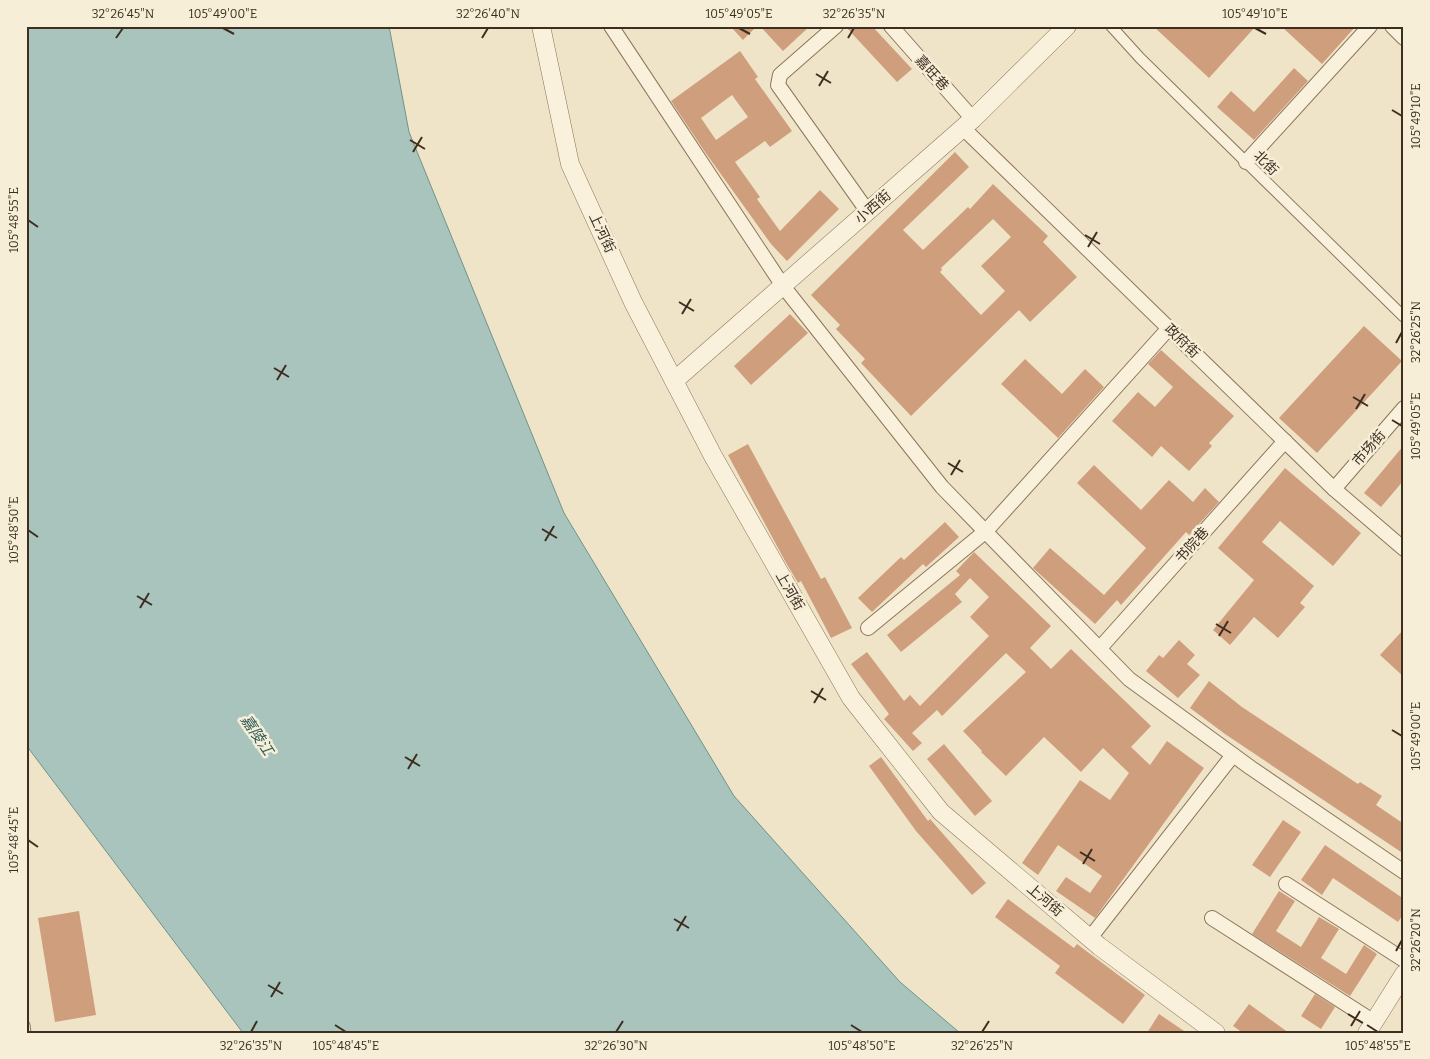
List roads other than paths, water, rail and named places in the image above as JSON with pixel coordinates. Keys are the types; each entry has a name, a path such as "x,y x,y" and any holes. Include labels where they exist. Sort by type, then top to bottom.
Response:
{"street":[{"name":"上河街","path":"541,26 570,164 633,302 712,456 851,698 941,812 1090,938 1216,1033"},
{"path":"611,26 783,286 942,487 1130,679 1233,755 1404,872"},
{"path":"836,26 780,75 778,85 868,212"},
{"name":"嘉旺巷","path":"891,26 968,123"},
{"name":"小西街","path":"674,381 968,123 1066,26"},
{"name":"北街","path":"1111,26 1140,58 1404,317"},
{"path":"1246,162 1370,26"},
{"path":"1392,26 1404,38"},
{"name":"政府街","path":"968,123 1169,328 1334,488 1404,550"},
{"path":"868,628 986,531 1169,328"},
{"name":"市场街","path":"1334,488 1404,408"},
{"name":"书院巷","path":"1100,648 1285,441"},
{"path":"1090,938 1233,755"},
{"path":"1286,884 1404,960"},
{"path":"1212,918 1370,1027 1402,980"}],"lane":[{"path":"26,1025 27,1033"}],"water":[{"name":"嘉陵江","path":"26,26 389,26 409,132 564,513 734,796 900,982 960,1033 243,1033 26,745"}]}
